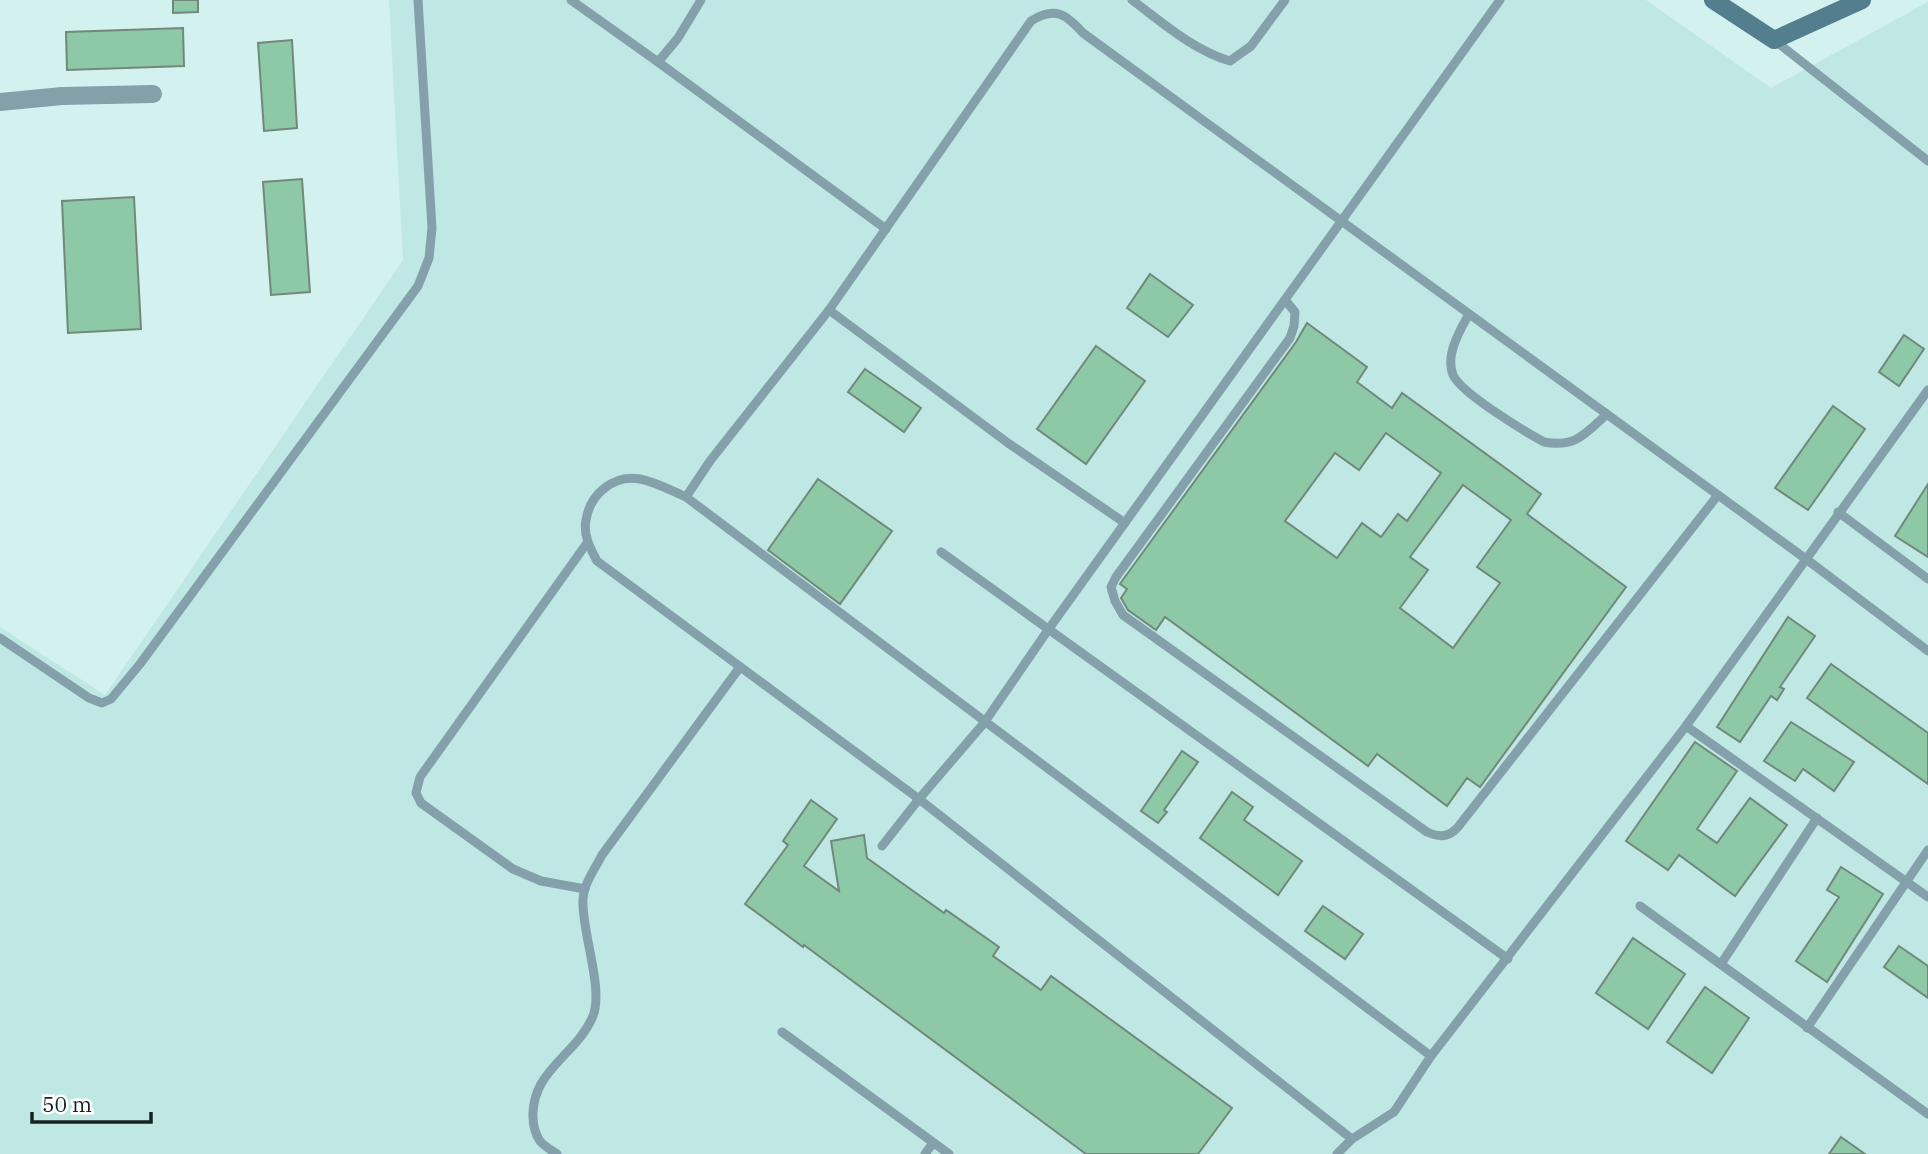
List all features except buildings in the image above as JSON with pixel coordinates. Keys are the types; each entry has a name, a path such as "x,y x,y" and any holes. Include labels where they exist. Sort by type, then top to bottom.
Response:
{"street":[{"path":"1713,0 1774,40 1862,0"},
{"path":"0,102 62,96 153,94"}],"lane":[{"path":"0,638 89,698 102,703 111,699 148,653 418,286 429,258 432,228 418,0"},
{"path":"571,0 886,229"},
{"path":"658,62 678,37 701,0"},
{"path":"1132,0 1180,36 1214,56 1230,61 1251,46 1285,0"},
{"path":"882,846 984,723 1048,629 1500,0"},
{"path":"686,497 710,461 829,310 1023,31 1043,13 1056,13 1069,17 1083,33 1806,559 1928,651"},
{"path":"1774,40 1928,161"},
{"path":"1285,300 1295,312 1290,338 1116,576 1111,587 1123,615 1427,832 1437,836 1451,835 1458,827 1718,495"},
{"path":"829,310 1008,443 1125,523"},
{"path":"1469,314 1456,337 1452,362 1453,375 1463,388 1544,442 1558,445 1578,440 1607,414"},
{"path":"1337,1154 1352,1139 1394,1112 1431,1056 1686,726 1928,390"},
{"path":"1352,1139 919,799 597,561 587,543 586,520 596,495 616,480 639,478 686,497 1431,1056"},
{"path":"1839,512 1928,579"},
{"path":"585,889 541,881 513,869 421,803 416,793 419,777 587,543"},
{"path":"941,552 1508,959"},
{"path":"557,1154 541,1143 534,1129 533,1105 541,1084 582,1037 594,1013 594,981 583,900 585,889 603,855 740,667"},
{"path":"1686,726 1928,897"},
{"path":"1721,964 1817,818"},
{"path":"1807,1028 1928,850"},
{"path":"1640,906 1928,1114"},
{"path":"782,1032 949,1154"},
{"path":"925,1154 933,1143"}],"shaded area":[{"path":"389,0 1646,0 1771,88 1928,2 1928,1154 0,1154 0,627 105,695 403,260"}]}
